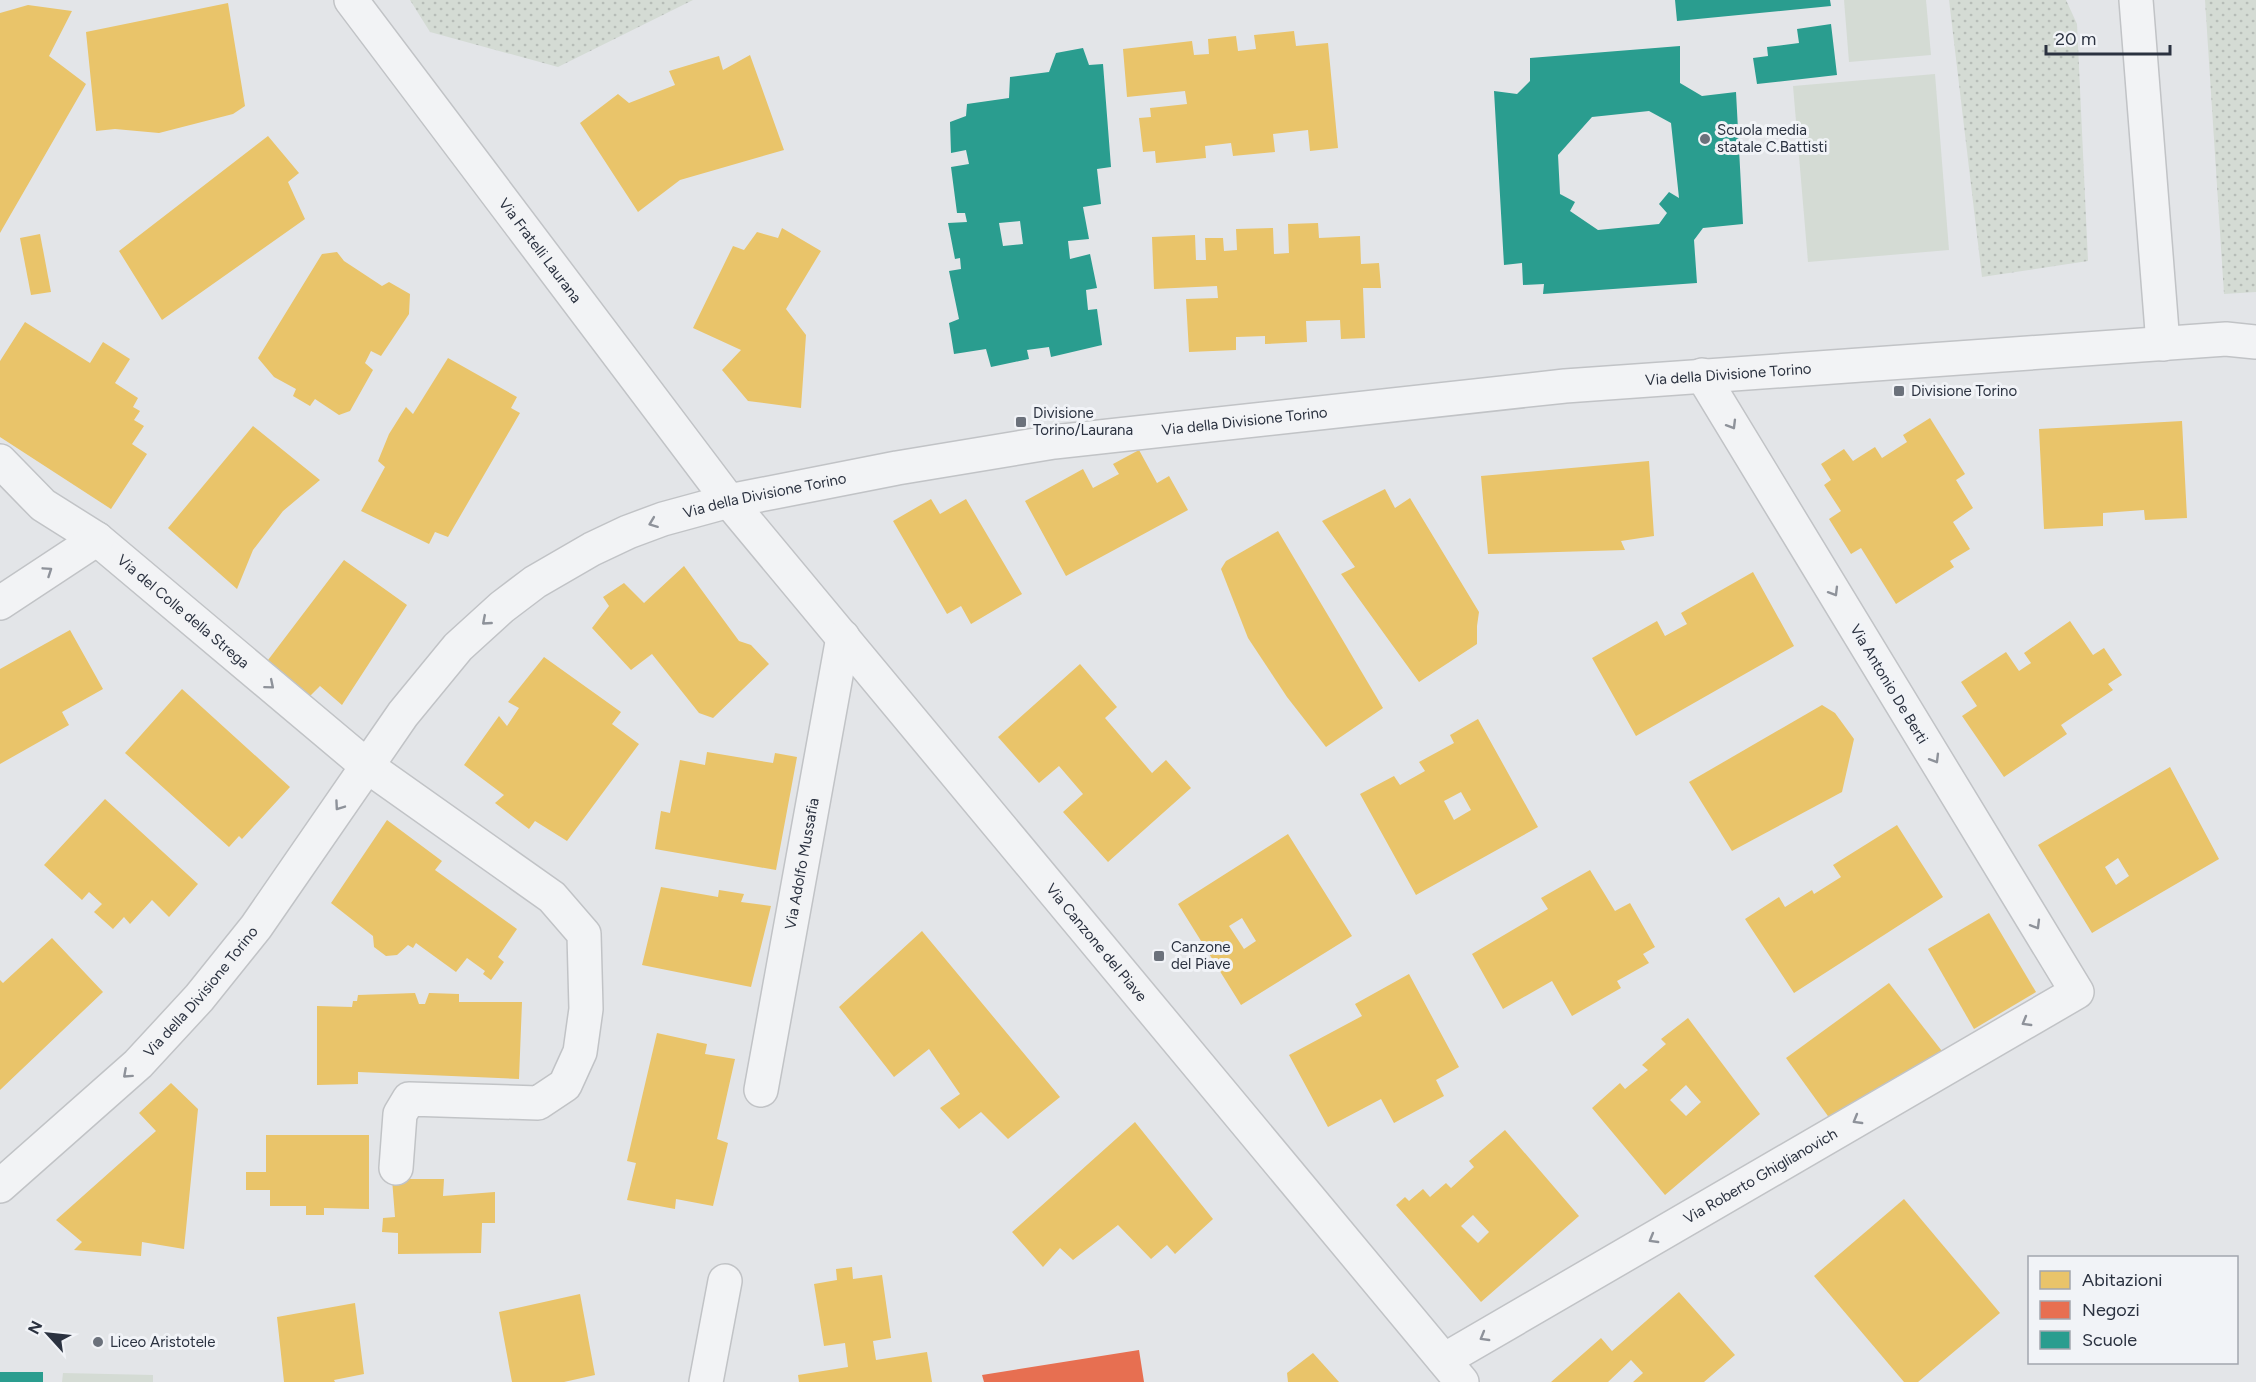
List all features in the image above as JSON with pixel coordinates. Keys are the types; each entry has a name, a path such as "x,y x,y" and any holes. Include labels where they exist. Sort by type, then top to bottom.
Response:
{"street":[{"name":"Via Fratelli Laurana","path":"351,0 729,501"},
{"path":"2136,0 2163,344"},
{"name":"Via della Divisione Torino","path":"0,1186 138,1064 199,998 256,927 367,766 442,664 473,632 535,582 592,549 628,532 663,519 729,501 897,468 1054,442 1554,387 2246,337"},
{"name":"Via Antonio De Berti","path":"1702,375 2077,992"},
{"name":"Via del Colle della Strega","path":"0,461 44,505 97,539 367,766"},
{"name":"Via Canzone del Piave","path":"729,501 1453,1371"},
{"path":"0,603 97,539"},
{"name":"Via Adolfo Mussafia","path":"761,1090 843,637"},
{"path":"367,766 552,897 584,934 586,1009 580,1052 565,1085 538,1103 409,1100 400,1114 396,1168"},
{"name":"Via Roberto Ghiglianovich","path":"1453,1371 2077,992"},
{"path":"706,1382 725,1281"}],"shaded area":[{"path":"410,0 693,0 558,67 430,32"},
{"path":"1844,0 1926,0 1931,55 1849,62"},
{"path":"1949,0 2066,0 2077,24 2088,261 1982,277"},
{"path":"2205,0 2256,0 2256,292 2224,294"},
{"path":"1935,74 1949,250 1808,262 1793,86"},
{"path":"63,1373 153,1375 153,1382 62,1382"}],"building: Abitazioni":[{"path":"228,3 245,106 233,114 159,133 115,129 96,131 86,32"},
{"path":"28,5 72,11 49,56 86,84 0,233 0,13"},
{"path":"1294,31 1296,46 1328,43 1338,148 1310,151 1308,130 1273,134 1275,152 1233,156 1231,143 1205,146 1206,158 1156,163 1155,151 1143,152 1139,118 1151,117 1150,108 1187,104 1185,91 1127,97 1123,49 1192,41 1194,55 1209,54 1208,39 1236,36 1238,51 1256,49 1254,35"},
{"path":"750,55 784,150 680,180 638,212 580,123 618,94 629,103 675,85 669,71 719,56 723,70"},
{"path":"268,136 299,173 288,182 305,219 162,320 119,251"},
{"path":"1318,223 1319,238 1360,236 1361,264 1379,263 1381,288 1363,288 1365,338 1341,339 1340,320 1306,321 1307,342 1265,344 1265,336 1236,337 1236,350 1189,352 1186,299 1218,298 1217,286 1154,289 1152,237 1195,235 1196,260 1206,260 1205,238 1223,238 1224,251 1237,250 1236,229 1273,228 1274,254 1289,253 1288,224"},
{"path":"782,228 821,251 786,309 806,335 801,408 748,401 722,370 741,350 693,328 733,246 744,250 757,232 778,238"},
{"path":"40,234 51,292 31,295 20,238"},
{"path":"337,252 344,261 382,286 389,282 410,294 409,314 381,356 371,351 365,363 373,370 350,411 339,415 315,399 310,406 293,396 296,389 274,377 258,358 322,254"},
{"path":"25,322 90,363 103,342 130,359 115,383 138,398 133,407 140,411 134,420 144,426 132,444 147,454 111,509 0,437 0,361"},
{"path":"448,358 517,397 511,408 520,413 448,537 435,532 429,544 361,511 385,467 378,461 389,434 406,407 413,414"},
{"path":"1930,418 1965,474 1956,480 1973,508 1953,522 1970,549 1950,561 1954,567 1896,604 1861,548 1851,554 1829,519 1841,511 1824,485 1831,480 1821,464 1844,449 1853,461 1875,447 1882,458 1907,442 1903,435"},
{"path":"2182,421 2187,518 2145,520 2144,510 2103,513 2103,526 2044,529 2039,429"},
{"path":"253,426 320,480 283,511 253,550 237,589 168,528"},
{"path":"1139,450 1157,483 1169,476 1188,510 1066,576 1025,501 1083,469 1093,488 1119,474 1113,464"},
{"path":"1649,461 1654,536 1621,541 1625,550 1488,554 1481,476"},
{"path":"1385,489 1395,508 1410,498 1479,612 1477,644 1419,682 1341,574 1355,567 1322,521"},
{"path":"931,499 940,514 966,499 1022,594 971,624 961,606 947,614 893,521"},
{"path":"1278,531 1383,708 1326,747 1287,697 1248,638 1221,569 1226,561"},
{"path":"344,560 407,605 342,705 320,686 310,696 265,664"},
{"path":"684,566 739,641 751,645 769,664 713,718 699,713 652,654 631,670 592,628 609,606 603,597 624,583 644,603"},
{"path":"1753,572 1794,646 1636,736 1592,658 1657,621 1665,636 1687,624 1681,613"},
{"path":"2070,621 2093,655 2104,648 2122,675 2108,684 2113,690 2061,725 2067,734 2004,777 1962,716 1977,706 1961,682 2006,652 2019,671 2031,663 2024,653"},
{"path":"70,630 103,689 62,712 69,725 0,764 0,669"},
{"path":"544,657 621,712 612,724 639,744 567,841 535,821 529,829 495,803 504,795 464,765 499,716 507,726 519,708 508,702"},
{"path":"1080,664 1117,707 1105,718 1152,773 1166,760 1191,788 1108,862 1063,812 1083,794 1059,766 1039,783 998,737"},
{"path":"182,689 290,787 242,839 239,836 229,847 125,753"},
{"path":"1822,705 1835,713 1854,739 1842,792 1732,851 1689,782"},
{"path":"1478,719 1538,827 1416,895 1360,794 1394,776 1400,785 1425,771 1419,762 1454,743 1450,735","holes":["1461,792 1471,810 1454,820 1444,801"]},
{"path":"707,752 773,763 775,753 797,757 776,870 655,849 661,811 670,813 680,760 705,765"},
{"path":"2170,767 2219,859 2092,933 2038,845","holes":["2118,858 2129,876 2116,885 2105,867"]},
{"path":"105,799 198,884 169,917 152,900 130,924 124,917 113,929 94,912 102,904 89,892 82,900 44,865"},
{"path":"387,820 442,861 435,870 517,929 498,957 504,962 491,980 483,974 485,971 467,958 456,972 416,943 413,948 408,945 397,955 386,956 374,947 373,936 331,903"},
{"path":"1897,825 1943,897 1794,993 1745,919 1779,897 1785,907 1812,890 1814,894 1841,877 1833,865"},
{"path":"1288,834 1352,936 1241,1005 1178,904","holes":["1242,918 1256,941 1244,949 1229,926"]},
{"path":"1590,870 1615,911 1630,903 1655,947 1643,954 1649,963 1617,981 1621,988 1572,1016 1552,981 1503,1009 1472,954 1548,909 1541,898"},
{"path":"661,887 718,897 719,890 744,894 741,902 771,906 751,987 642,965"},
{"path":"1989,913 2036,992 1974,1029 1928,949"},
{"path":"922,931 1060,1097 1008,1139 981,1112 959,1129 940,1108 960,1094 929,1049 894,1077 839,1007"},
{"path":"52,938 103,992 0,1090 0,980 3,983"},
{"path":"1409,974 1459,1067 1436,1080 1444,1096 1394,1123 1381,1099 1328,1127 1289,1055 1362,1016 1355,1004"},
{"path":"1889,983 1945,1055 1833,1123 1786,1058"},
{"path":"415,993 419,1004 425,1004 429,993 459,994 459,1002 522,1002 519,1079 358,1072 358,1084 317,1085 317,1006 352,1007 358,995"},
{"path":"1688,1018 1760,1114 1665,1195 1592,1108 1620,1083 1625,1089 1648,1070 1642,1065 1666,1044 1661,1039","holes":["1686,1085 1701,1102 1686,1116 1670,1100"]},
{"path":"657,1033 707,1044 705,1054 735,1059 717,1139 728,1143 713,1206 676,1199 675,1209 627,1200 636,1163 627,1161"},
{"path":"171,1083 198,1109 184,1249 142,1242 141,1256 74,1250 82,1242 56,1220 156,1131 139,1113"},
{"path":"1135,1122 1213,1219 1175,1254 1167,1245 1151,1259 1118,1225 1073,1260 1060,1248 1043,1267 1012,1232"},
{"path":"1505,1130 1579,1216 1481,1302 1396,1205 1405,1197 1409,1201 1423,1189 1430,1197 1446,1183 1451,1188 1474,1167 1469,1161","holes":["1473,1215 1489,1232 1478,1243 1461,1226"]},
{"path":"266,1135 369,1135 369,1209 324,1208 324,1215 306,1215 306,1206 270,1206 270,1190 246,1190 246,1172 266,1172"},
{"path":"392,1179 444,1179 443,1196 495,1192 495,1223 482,1223 481,1253 398,1254 398,1233 382,1232 383,1218 395,1217"},
{"path":"1904,1199 2000,1313 1918,1382 1904,1382 1814,1276"},
{"path":"852,1267 853,1279 882,1275 891,1338 873,1341 876,1360 927,1352 932,1382 799,1382 798,1375 848,1367 845,1343 824,1346 814,1284 837,1280 836,1269"},
{"path":"1679,1292 1735,1355 1704,1382 1633,1382 1643,1373 1631,1360 1608,1382 1551,1382 1601,1338 1612,1351"},
{"path":"580,1294 595,1375 564,1382 512,1382 499,1312"},
{"path":"355,1303 364,1374 334,1380 335,1382 284,1382 277,1317"},
{"path":"1313,1353 1339,1382 1288,1382 1287,1373"}],"building: Negozi":[{"path":"1139,1350 1144,1382 984,1382 982,1375"}],"building: Scuole":[{"path":"1675,0 1830,0 1831,6 1677,21"},
{"path":"1831,24 1837,75 1757,84 1753,58 1768,56 1767,47 1799,43 1797,29"},
{"path":"1680,46 1680,83 1702,96 1736,92 1743,224 1703,228 1694,240 1697,283 1543,294 1544,284 1523,285 1522,263 1504,265 1494,91 1517,94 1530,81 1530,58","holes":["1649,111 1671,123 1679,198 1669,192 1659,204 1667,213 1659,224 1598,230 1570,211 1575,202 1560,194 1558,155 1592,117"]},
{"path":"1083,48 1089,65 1103,64 1111,167 1097,169 1101,204 1083,207 1089,239 1068,241 1070,259 1090,254 1097,288 1086,290 1088,310 1097,309 1102,345 1051,357 1049,347 1027,350 1029,359 991,367 986,349 954,354 949,323 959,319 949,271 961,269 960,258 955,259 948,223 967,222 965,213 957,213 951,167 969,164 966,150 951,153 950,122 966,116 967,104 1009,98 1010,77 1049,72 1056,53","holes":["1020,221 1023,244 1003,246 999,223"]},
{"path":"0,1372 43,1372 43,1382 0,1382"}],"place":[{"name":"Scuola media statale C.Battisti","path":"1705,139"},
{"name":"Divisione Torino","path":"1899,391"},
{"name":"Divisione Torino/Laurana","path":"1021,422"},
{"name":"Canzone del Piave","path":"1159,956"},
{"name":"Liceo Aristotele","path":"98,1342"}]}
